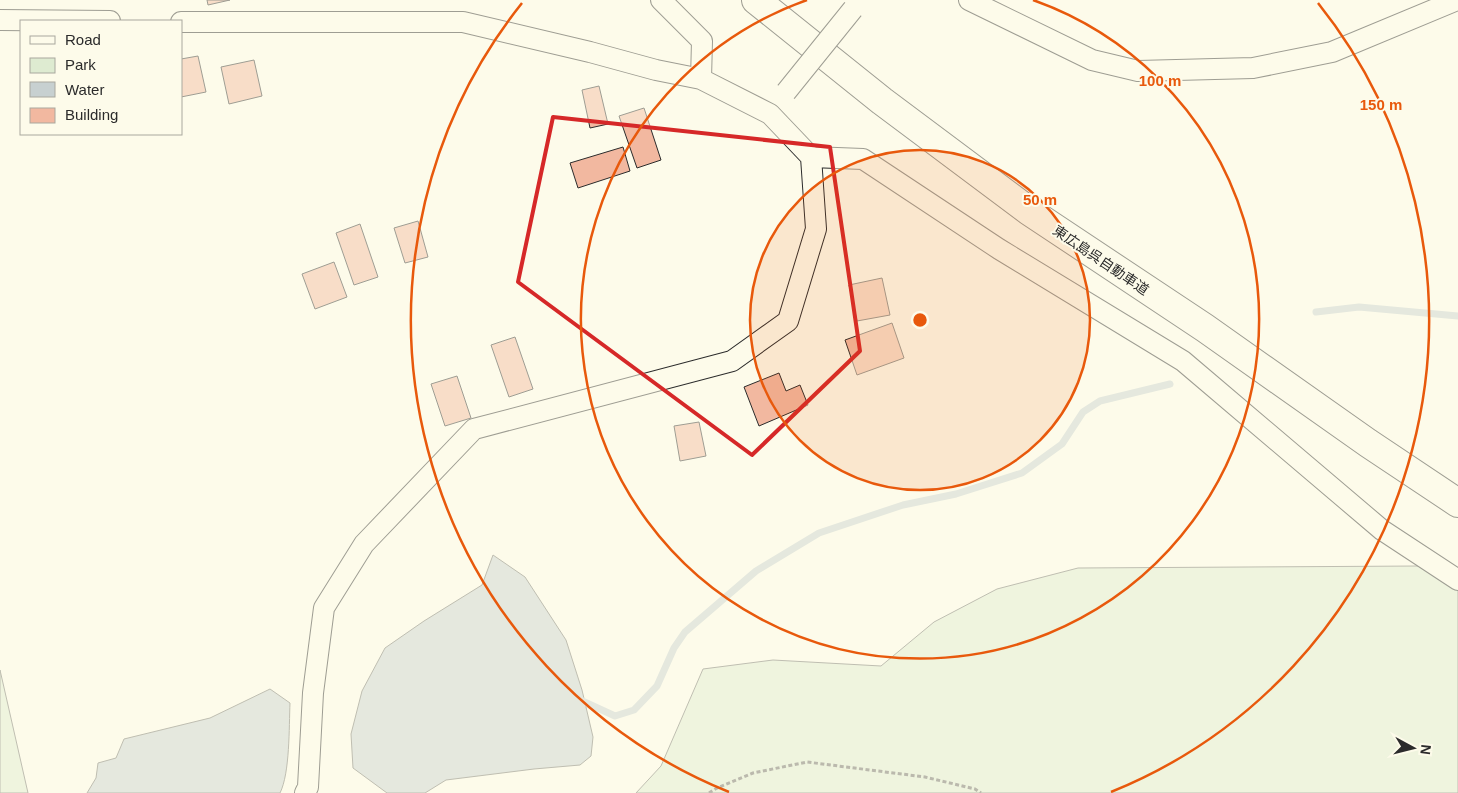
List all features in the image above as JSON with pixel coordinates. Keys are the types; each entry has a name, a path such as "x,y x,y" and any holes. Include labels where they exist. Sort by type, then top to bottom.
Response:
{"highway":[{"name":"東広島呉自動車道","path":"756,0 882,101 1029,211 1205,328 1368,443 1458,503"}],"street":[{"path":"661,0 702,41 701,79"},
{"path":"968,0 1092,60 1138,71 1253,68 1332,52 1458,0"},
{"path":"770,114 856,5"},
{"path":"0,20 20,20"},
{"path":"182,22 463,22 590,52 656,70 701,79 770,114 811,158 816,229 788,321 732,361 474,428 364,544 324,608 313,693 308,787 305,793"},
{"path":"811,158 863,159 999,249 1183,361 1382,530 1458,580"}],"path":[{"path":"709,793 753,773 808,762 926,777 981,793"}],"highlighted area":[{"path":"553,117 830,147 860,351 752,455 518,282"}],"green space":[{"path":"1418,566 1458,569 1458,793 636,793 661,766 703,669 773,660 881,666 934,622 997,589 1078,568"},
{"path":"0,670 28,793 0,793"}],"water":[{"path":"493,555 525,577 566,640 582,690 593,737 591,756 580,765 446,780 425,793 387,793 353,768 351,734 362,691 385,648 482,585"},
{"path":"270,689 290,703 286,774 280,793 87,793 96,778 98,763 116,758 124,739 210,718"}],"building":[{"path":"207,0 230,0 208,5"},
{"path":"198,56 206,92 182,97 182,59"},
{"path":"254,60 262,96 229,104 221,67"},
{"path":"599,86 608,124 590,128 582,90"},
{"path":"644,108 661,160 637,168 619,116"},
{"path":"623,147 630,171 578,188 570,163"},
{"path":"418,221 428,257 405,263 394,228"},
{"path":"360,224 378,277 354,285 336,233"},
{"path":"334,262 347,297 315,309 302,274"},
{"path":"882,278 890,315 857,321 849,285"},
{"path":"892,323 904,358 857,375 845,340"},
{"path":"515,337 533,389 509,397 491,345"},
{"path":"779,373 786,391 800,385 808,405 759,426 744,387"},
{"path":"457,376 471,418 445,426 431,384"},
{"path":"699,422 706,456 680,461 674,426"}],"waterway":[{"path":"1316,312 1359,307 1458,316"},
{"path":"578,699 615,716 634,710 657,686 674,648 685,632 756,571 819,533 903,505 956,494 1022,473 1062,444 1083,412 1100,401 1170,384"}]}
